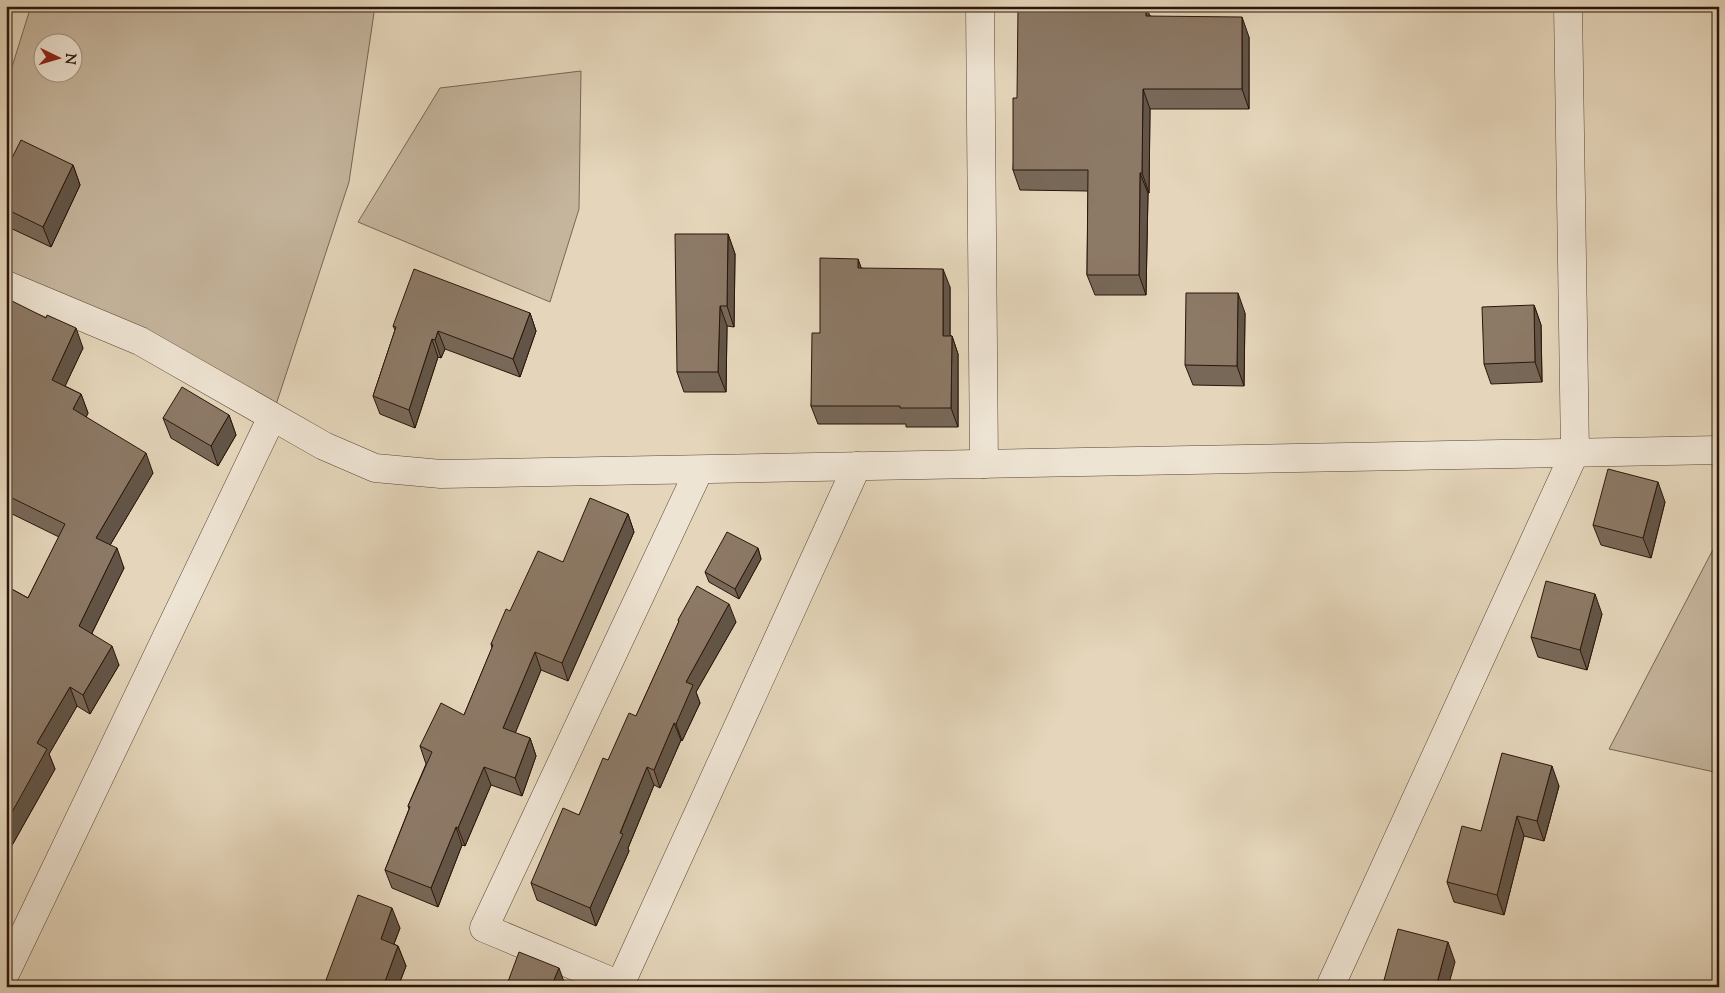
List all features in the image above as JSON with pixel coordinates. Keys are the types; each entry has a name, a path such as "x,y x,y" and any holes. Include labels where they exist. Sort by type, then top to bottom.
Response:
{"street":[{"path":"980,6 984,464"},
{"path":"1330,987 1575,452 1568,6"},
{"path":"6,285 140,341 324,446 375,468 441,474 1719,450"},
{"path":"6,972 272,417"},
{"path":"699,470 484,928 620,986 857,466"}],"shaded area":[{"path":"31,6 375,6 349,182 272,417 6,288 6,86"},
{"path":"581,71 579,209 550,302 358,222 440,88"},
{"path":"1719,538 1719,773 1609,749"}],"building":[{"path":"1018,6 1146,6 1146,16 1242,17 1242,89 1143,89 1139,275 1087,275 1088,170 1013,170 1013,98 1017,98"},
{"path":"21,140 73,165 43,227 6,209 6,170"},
{"path":"675,234 728,234 727,306 720,306 718,372 677,372"},
{"path":"820,258 858,259 858,268 943,269 943,336 952,336 951,408 811,406 812,333 820,333"},
{"path":"414,269 530,313 513,359 438,331 435,340 432,339 409,410 373,396 396,327 393,326"},
{"path":"1186,293 1238,293 1237,366 1185,365"},
{"path":"6,298 46,318 47,315 76,328 52,380 81,394 73,409 146,453 96,538 117,548 79,626 112,646 83,695 70,687 37,743 47,749 6,823 6,724 12,713 6,709 6,687 11,679 6,676 6,586 28,598 65,524 6,495"},
{"path":"1534,305 1535,362 1484,364 1482,307"},
{"path":"182,387 229,415 211,446 163,418"},
{"path":"1608,469 1658,482 1643,538 1593,525"},
{"path":"590,498 628,514 562,663 535,652 503,728 530,738 515,778 484,767 458,828 456,827 431,888 385,870 410,807 408,806 432,752 420,746 441,703 464,715 506,609 510,611 538,551 563,562"},
{"path":"727,532 758,548 735,589 705,572"},
{"path":"1546,581 1595,594 1580,650 1531,637"},
{"path":"697,586 729,604 686,682 693,685 654,770 647,767 620,833 623,834 590,908 531,883 563,808 579,815 603,758 608,760 629,713 636,716 678,620"},
{"path":"1502,753 1552,766 1537,821 1517,816 1497,895 1447,882 1462,826 1481,831"},
{"path":"358,895 392,908 381,939 398,946 383,987 342,987 326,980"},
{"path":"1398,929 1448,942 1436,987 1393,987 1383,984"},
{"path":"519,952 559,968 551,987 506,987"}]}
